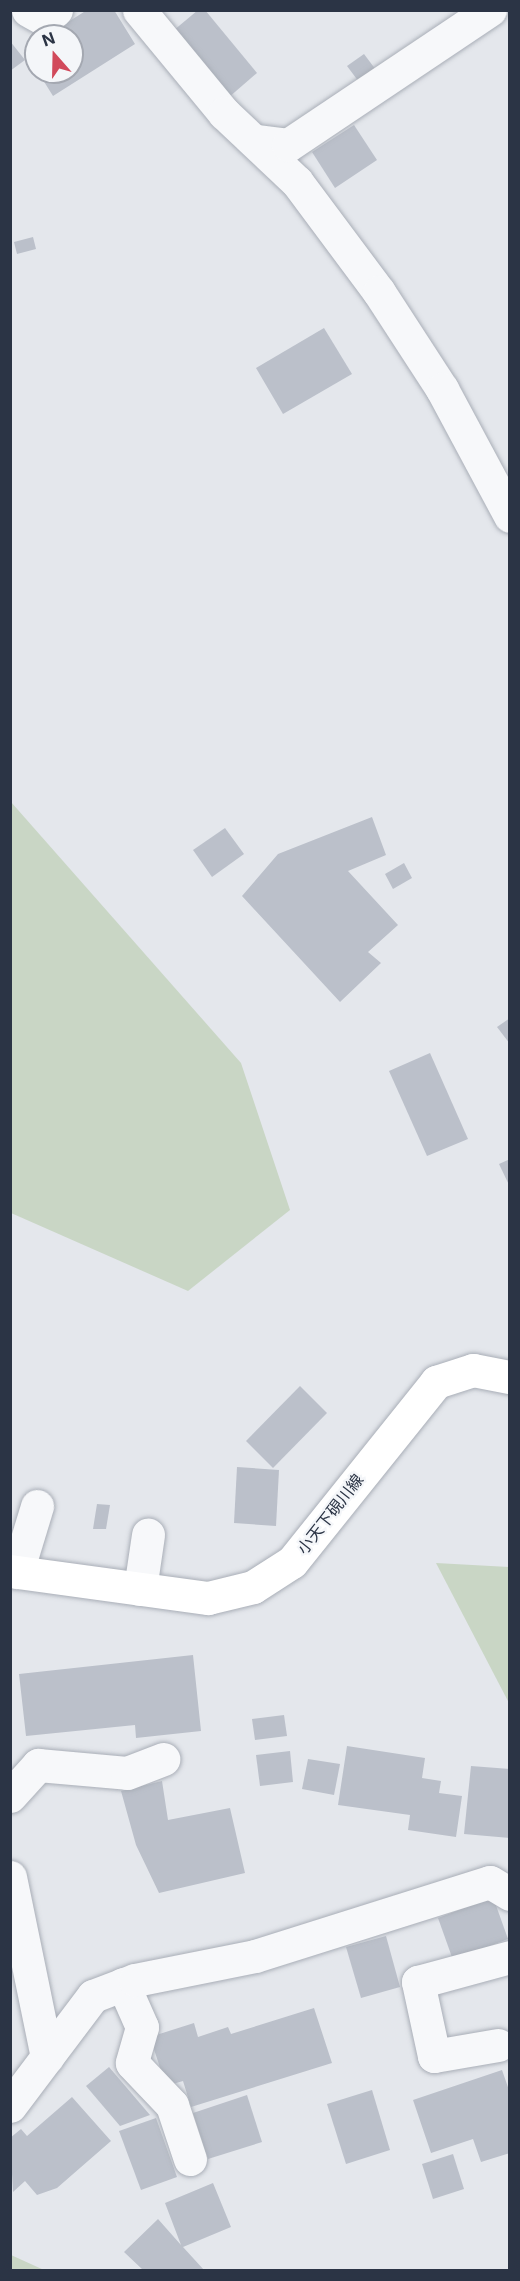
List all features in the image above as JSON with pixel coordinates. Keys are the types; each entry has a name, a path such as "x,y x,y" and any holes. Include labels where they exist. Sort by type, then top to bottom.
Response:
{"main road":[{"name":"小天下硯川線","path":"14,1572 208,1598 253,1587 292,1562 436,1382 472,1370 510,1377"}],"street":[{"path":"28,10 44,19 56,10"},
{"path":"140,10 162,43 297,182 379,292 442,389 510,516"},
{"path":"256,141 288,145 490,10"},
{"path":"14,1572 19,1536 38,1506"},
{"path":"141,1589 148,1536"},
{"path":"10,1796 38,1766 127,1773 163,1759"},
{"path":"10,1877 47,2057"},
{"path":"10,2106 93,1996 123,1984 255,1956 490,1882 510,1894"},
{"path":"498,2045 434,2056 418,1982 510,1957"},
{"path":"123,1984 142,2027 132,2063 172,2104 190,2159"}],"green space":[{"path":"11,802 241,1063 290,1210 188,1291 11,1213"},
{"path":"436,1563 509,1567 509,1703"},
{"path":"11,2255 44,2270 11,2270"}],"building":[{"path":"87,10 114,10 135,44 84,76 84,24 65,24"},
{"path":"198,10 205,10 257,73 228,98 173,31"},
{"path":"10,41 24,61 10,71"},
{"path":"364,54 376,70 359,82 347,66"},
{"path":"46,84 72,84 53,96"},
{"path":"354,125 377,160 335,188 312,152"},
{"path":"33,237 36,249 17,254 14,242"},
{"path":"324,328 352,374 283,414 256,368"},
{"path":"372,817 386,855 348,871 398,925 368,952 381,963 340,1002 242,896 278,854"},
{"path":"225,828 244,854 212,877 193,850"},
{"path":"404,863 412,878 393,889 385,874"},
{"path":"510,1018 510,1044 497,1027"},
{"path":"430,1053 468,1139 427,1156 389,1071"},
{"path":"510,1159 510,1187 499,1164"},
{"path":"300,1386 327,1413 273,1468 246,1441"},
{"path":"237,1467 279,1470 276,1526 234,1523"},
{"path":"97,1504 110,1505 106,1529 93,1529"},
{"path":"193,1655 201,1731 136,1738 135,1725 26,1736 19,1674"},
{"path":"284,1715 287,1736 255,1740 252,1719"},
{"path":"347,1746 425,1758 422,1778 441,1781 439,1793 462,1796 456,1837 408,1830 410,1815 338,1805"},
{"path":"290,1751 293,1782 260,1786 256,1755"},
{"path":"308,1759 340,1764 334,1795 302,1789"},
{"path":"471,1766 510,1769 510,1838 464,1834"},
{"path":"162,1781 168,1820 230,1808 245,1873 159,1893 136,1845 121,1791"},
{"path":"493,1897 508,1939 453,1960 438,1918"},
{"path":"386,1936 400,1987 361,1998 346,1947"},
{"path":"314,2008 332,2063 191,2107 183,2081 166,2086 150,2037 194,2023 198,2037 228,2027 231,2034"},
{"path":"109,2067 150,2115 120,2126 86,2086"},
{"path":"502,2070 510,2093 510,2153 481,2162 473,2139 431,2153 413,2100"},
{"path":"372,2090 390,2150 346,2164 327,2104"},
{"path":"247,2095 262,2142 208,2159 193,2113"},
{"path":"72,2097 111,2141 57,2188 37,2195 25,2181 13,2192 10,2138 21,2129 27,2136"},
{"path":"156,2118 177,2177 141,2190 119,2131"},
{"path":"453,2154 464,2189 433,2199 422,2164"},
{"path":"213,2183 231,2227 183,2247 204,2270 143,2270 124,2252 158,2219 181,2245 165,2203"}]}
